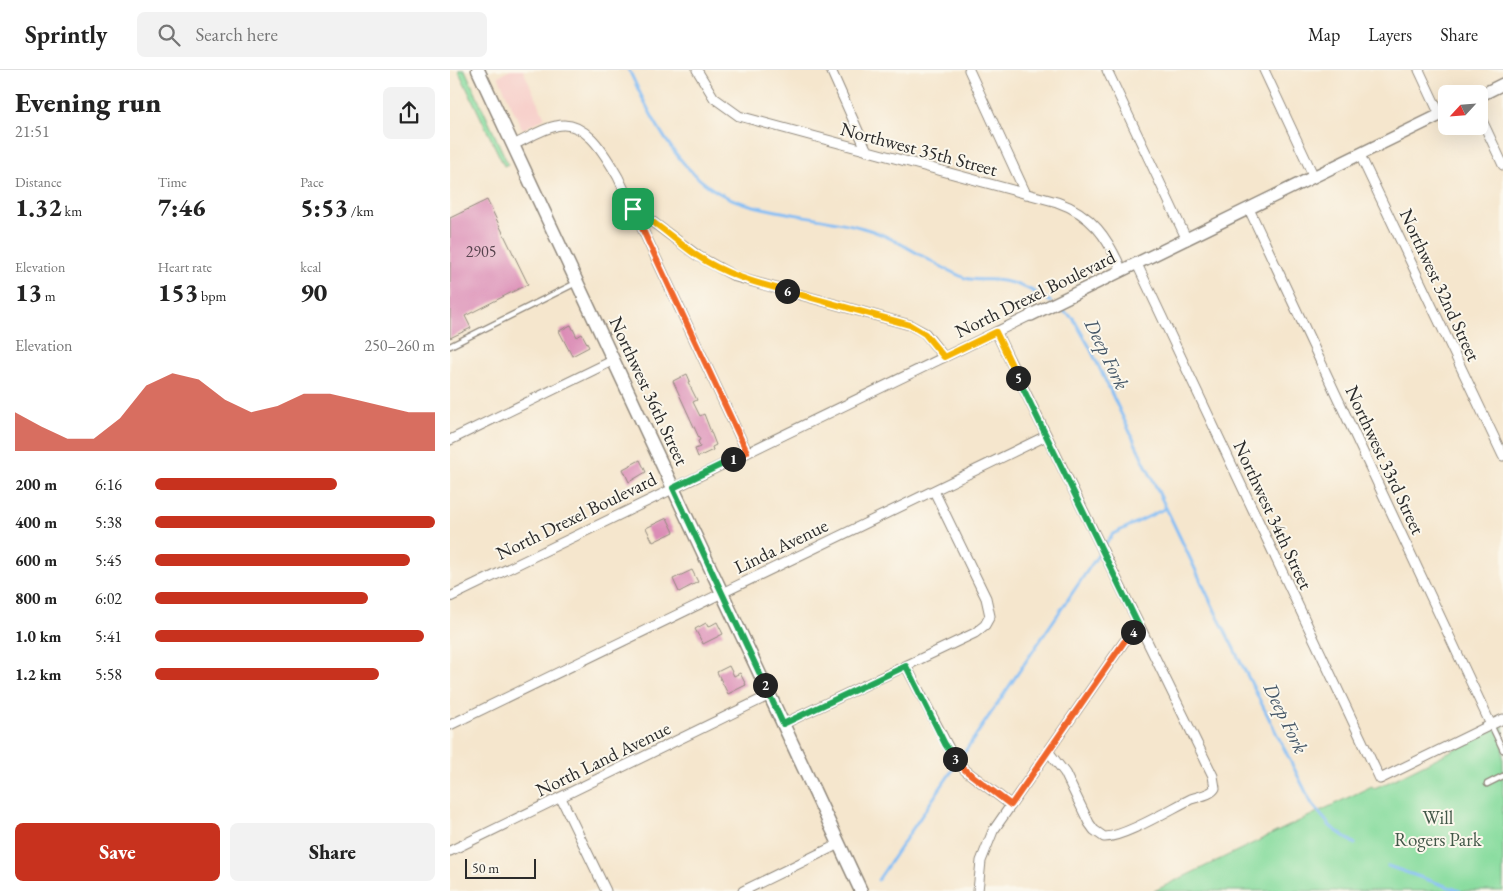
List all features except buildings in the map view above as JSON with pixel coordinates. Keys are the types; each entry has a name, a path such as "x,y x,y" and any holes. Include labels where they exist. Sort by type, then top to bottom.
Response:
{"main road":[{"name":"Northwest 36th Street","path":"478,70 861,891"}],"street":[{"name":"Northwest 35th Street","path":"697,70 714,98 739,116 1068,206 1086,216 1102,235 1122,271"},
{"path":"831,70 867,151"},
{"path":"969,70 1026,194"},
{"path":"1107,70 1187,240"},
{"path":"1264,70 1314,177"},
{"path":"1419,70 1438,105"},
{"path":"1488,92 1503,84"},
{"name":"North Drexel Boulevard","path":"450,598 1438,116"},
{"path":"513,145 556,125 566,125 580,129 609,162 747,452"},
{"path":"1488,133 1503,165"},
{"name":"Northwest 32nd Street","path":"1360,155 1503,456"},
{"path":"633,209 646,216 698,256 725,272 758,284 910,325 925,334 944,357"},
{"name":"Northwest 33rd Street","path":"1249,209 1491,725"},
{"name":"Northwest 34th Street","path":"1137,264 1380,779 1491,725"},
{"path":"996,332 1213,776 1215,788 1212,792 1194,798 1124,832 1104,837 1089,824 1065,773 1048,751"},
{"path":"450,440 614,360"},
{"name":"Linda Avenue","path":"450,725 1046,436"},
{"path":"783,724 982,629 990,616 986,598 934,490"},
{"path":"978,891 980,861 985,845 1124,642 1139,626"},
{"path":"906,666 953,756 964,769 1011,805"},
{"name":"North Land Avenue","path":"450,851 770,695"},
{"path":"1491,725 1503,719"},
{"path":"561,798 606,891"},
{"path":"743,891 839,844"}],"lane":[{"path":"450,346 577,283"},
{"path":"1491,725 1503,750"},
{"path":"1487,784 1503,776"}],"shaded area":[{"path":"511,70 523,70 545,118 522,129 498,76"}],"green space":[{"path":"458,70 465,70 508,164 504,166"},
{"name":"Will Rogers Park","path":"1503,725 1503,891 1154,891 1372,786 1374,788 1387,783"}],"waterway":[{"name":"Deep Fork","path":"629,70 648,109 671,147 700,180 718,192 752,206 847,224 877,232 965,278 995,280 1018,285 1031,290 1051,302"},
{"name":"Deep Fork","path":"1056,306 1073,318 1089,346 1217,615 1312,804 1331,827 1355,844"},
{"path":"1104,546 1113,534 1166,508"},
{"path":"878,880 1100,552"},
{"name":"Deep Fork","path":"1388,866 1460,891"}],"route":[{"path":"633,209 646,216 698,256 725,272 752,282 910,325 925,334 944,357 996,332 1139,626 1124,642 1011,805 965,770 953,756 945,744 906,666 783,724 673,488 747,452 633,209"}]}
